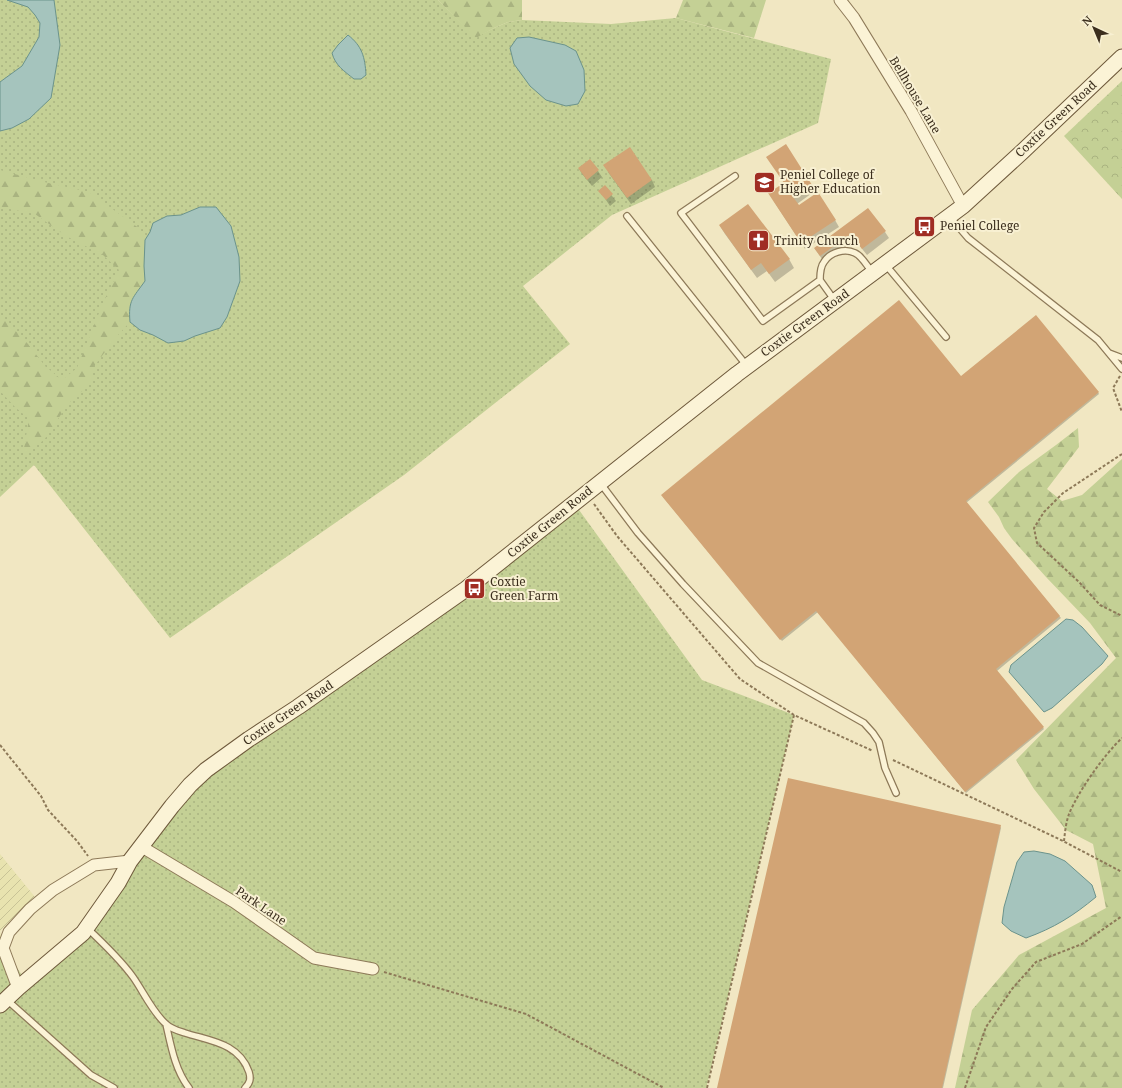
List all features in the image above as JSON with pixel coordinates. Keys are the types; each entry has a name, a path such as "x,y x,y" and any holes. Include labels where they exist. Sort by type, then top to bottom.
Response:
{"street":[{"name":"Bellhouse Lane","path":"840,0 854,18 912,111 963,206"},
{"name":"Coxtie Green Road","path":"3,1003 18,988 83,933 118,883 130,861 172,806 190,785 206,770 466,589 747,366 950,217 1022,152 1122,57"},
{"name":"Park Lane","path":"142,847 234,902 314,958 373,969"},
{"path":"18,988 3,948 9,932 30,909 53,890 94,865 130,861"}],"lane":[{"path":"735,176 681,213 763,321 820,280"},
{"path":"627,216 747,366"},
{"path":"950,217 968,238 1098,340 1122,370"},
{"path":"836,301 820,280 820,271 823,262 832,255 839,251 856,253 873,273"},
{"path":"885,264 946,336"},
{"path":"1109,352 1122,358"},
{"path":"600,482 638,532 683,584 758,663 864,723 873,732 879,742 885,768 896,793"},
{"path":"87,928 113,953 132,975 154,1010 166,1024 176,1030 230,1047 238,1054 251,1077 245,1088"},
{"path":"3,1003 91,1075 114,1088"},
{"path":"166,1024 174,1058 182,1078 188,1088"}],"path":[{"path":"1122,370 1113,388 1122,412"},
{"path":"1122,454 1062,493 1044,512 1034,528 1037,543 1079,582 1100,605 1122,616"},
{"path":"707,1088 794,715"},
{"path":"1064,841 1069,815 1079,794 1100,763 1122,738"},
{"path":"0,745 41,796 48,810 77,841 94,865"},
{"path":"966,1088 986,1027 1012,988 1036,962 1082,944 1122,916"},
{"path":"373,969 526,1014 664,1088"}],"shaded area":[{"path":"0,854 35,897 0,931"},
{"path":"0,931 3,948 0,951"}],"green space":[{"path":"0,0 438,0 476,37 508,22 522,20 611,24 676,18 831,59 818,123 612,215 523,286 570,344 404,475 170,638 34,465 0,497"},
{"path":"438,0 522,0 522,20 508,22 476,38"},
{"path":"683,0 766,0 754,38 676,18"},
{"path":"1122,81 1122,199 1064,136"},
{"path":"0,170 89,192 140,229 145,240 145,281 132,299 130,322 95,365 90,384 68,404 44,440 23,454 29,419 0,391 0,314 28,344 45,366 62,380 77,368 103,303 119,270 103,255 66,236 35,214 0,206"},
{"path":"1078,428 1079,447 1047,489 1062,501 1082,495 1122,459 1122,1088 955,1088 972,1010 1019,955 1106,908 1093,844 1066,830 1034,789 1016,760 1116,658 1090,623 1012,539 988,502 1019,472"},
{"path":"574,503 702,680 794,715 706,1088 0,1088 0,951 3,948 24,978 84,922 190,785"}],"water":[{"path":"7,0 54,0 60,45 51,98 29,119 12,128 0,131 0,82 22,66 39,37 40,23 28,7"},
{"path":"348,35 357,43 364,57 366,75 361,79 354,79 343,70 333,57 332,53"},
{"path":"529,37 565,45 576,51 584,70 585,91 578,104 566,106 546,100 530,86 514,64 510,48 517,38"},
{"path":"200,207 216,207 231,226 239,257 240,281 227,317 220,328 184,341 168,343 140,330 130,322 132,300 145,281 145,240 153,223 167,216 181,215"},
{"path":"1066,619 1073,620 1082,627 1108,656 1102,664 1052,708 1044,712 1009,672 1011,665"},
{"path":"1034,851 1050,854 1065,861 1092,885 1096,897 1063,921 1026,938 1011,931 1002,923 1004,907 1017,862 1024,852"}],"building":[{"path":"786,144 812,185 793,197 799,205 818,192 836,220 801,243 768,193 784,183 766,157"},
{"path":"630,147 652,180 627,198 603,165"},
{"path":"590,159 599,170 587,180 578,168"},
{"path":"605,185 613,194 606,200 598,191"},
{"path":"748,204 790,259 769,274 761,263 751,270 719,225"},
{"path":"868,208 886,231 862,249 851,234 820,256 814,248"},
{"path":"899,300 961,376 1036,315 1099,392 966,501 1060,616 996,669 1044,727 965,792 816,611 780,640 661,495"},
{"path":"788,778 1001,825 942,1088 717,1088"}],"place":[{"name":"Peniel College of Higher Education","path":"764,182"},
{"name":"Peniel College","path":"925,226"},
{"name":"Trinity Church","path":"759,241"},
{"name":"Coxtie Green Farm","path":"475,589"}]}
